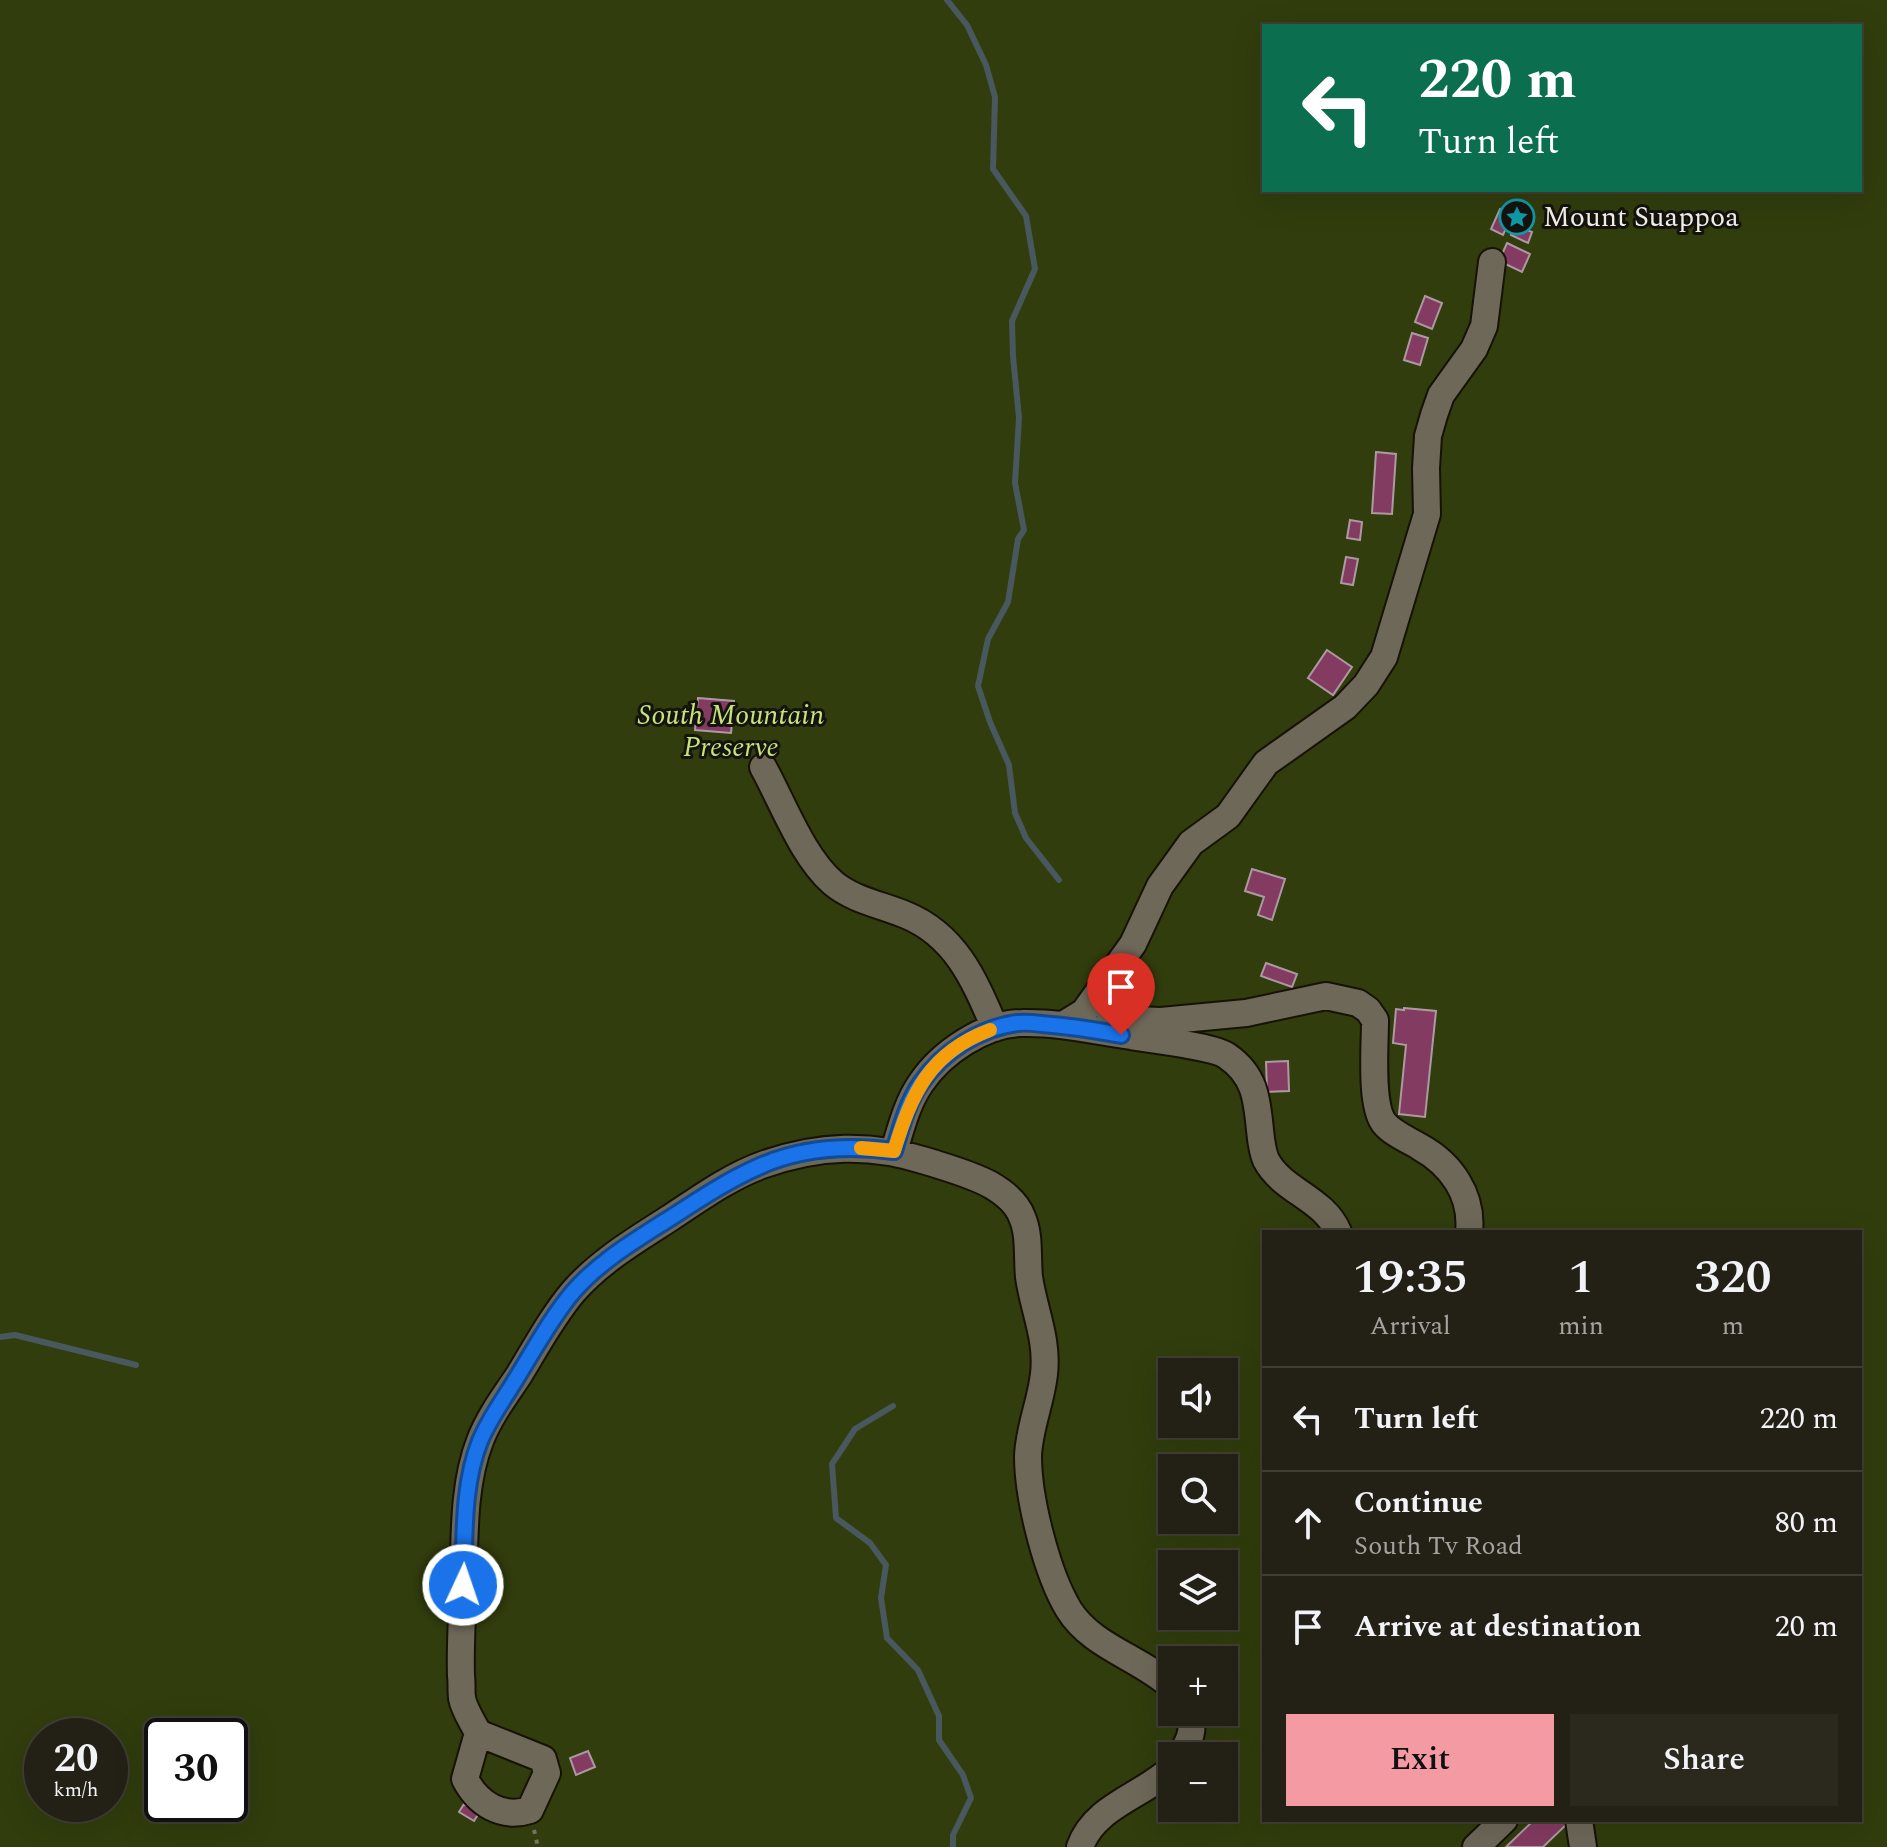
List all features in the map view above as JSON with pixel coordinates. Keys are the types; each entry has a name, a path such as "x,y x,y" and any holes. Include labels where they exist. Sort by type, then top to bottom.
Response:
{"street":[{"path":"1073,1018 1133,944 1160,886 1191,843 1228,816 1266,763 1345,707 1366,685 1384,657 1427,514 1428,436 1441,395 1474,349 1484,326 1492,262"},
{"path":"763,767 810,858 834,884 865,900 909,916 948,942 973,978 995,1028"},
{"path":"894,1151 906,1111 921,1083 945,1056 971,1037 995,1028 1019,1022 1073,1018 1161,1021 1246,1013 1326,996 1358,1003 1375,1020 1375,1103 1383,1122 1433,1154 1449,1169 1465,1197 1469,1230"},
{"path":"1073,1018 1223,1053 1232,1059 1254,1087 1264,1155 1272,1171 1321,1207 1337,1230"},
{"path":"478,1733 462,1701 460,1649 467,1499 479,1443 489,1421 564,1304 595,1270 723,1185 760,1166 800,1154 839,1148 894,1151 953,1169 989,1184 1008,1197 1022,1214 1027,1230 1029,1278 1046,1351 1044,1379 1030,1433 1028,1458 1030,1487 1043,1544 1069,1610 1080,1623 1094,1636 1158,1673"},
{"path":"1080,1847 1084,1836 1098,1819 1158,1779"},
{"path":"1476,1847 1502,1822"},
{"path":"1579,1822 1583,1847"}],"green space":[{"name":"South Mountain Preserve","path":"0,0 1887,0 1887,1847 0,1847"}],"building":[{"path":"1500,209 1512,215 1503,235 1491,229"},
{"path":"1515,225 1532,232 1528,243 1511,235"},
{"path":"1507,243 1530,254 1522,272 1499,261"},
{"path":"1425,296 1442,303 1432,329 1415,322"},
{"path":"1412,333 1428,338 1420,365 1404,360"},
{"path":"1376,452 1396,454 1392,514 1372,513"},
{"path":"1350,520 1362,522 1360,540 1347,538"},
{"path":"1346,557 1358,559 1353,585 1341,583"},
{"path":"1327,650 1352,667 1333,695 1308,678"},
{"path":"698,698 734,701 731,733 695,730"},
{"path":"1252,869 1285,879 1272,920 1258,915 1264,897 1245,891"},
{"path":"1266,963 1297,974 1292,987 1261,976"},
{"path":"1396,1009 1436,1011 1425,1117 1399,1114 1406,1045 1393,1043"},
{"path":"1288,1061 1289,1091 1267,1092 1266,1062"},
{"path":"588,1751 595,1767 576,1775 570,1758"},
{"path":"464,1804 479,1813 474,1821 459,1812"},
{"path":"1532,1822 1569,1822 1543,1847 1506,1847"}],"waterway":[{"path":"947,0 967,25 986,65 995,97 993,169 1026,216 1035,269 1012,321 1019,418 1015,483 1024,530 1018,539 1008,602 988,639 978,686 1009,765 1015,813 1026,838 1059,880"},
{"path":"0,1337 15,1335 136,1365"},
{"path":"893,1406 855,1429 832,1464 836,1518 870,1543 886,1565 881,1598 887,1638 918,1670 939,1716 939,1740 963,1775 971,1798 953,1835 953,1847"}],"slow traffic":[{"path":"861,1148 894,1151 906,1111 921,1083 945,1056 971,1037 990,1030"}],"place":[{"name":"Mount Suappoa","path":"1517,217"}],"route":[{"path":"463,1585 467,1499 479,1443 489,1421 549,1325 572,1293 595,1270 723,1185 760,1166 800,1154 839,1148 894,1151 906,1111 921,1083 945,1056 971,1037 1019,1022 1063,1025 1121,1035"}]}
